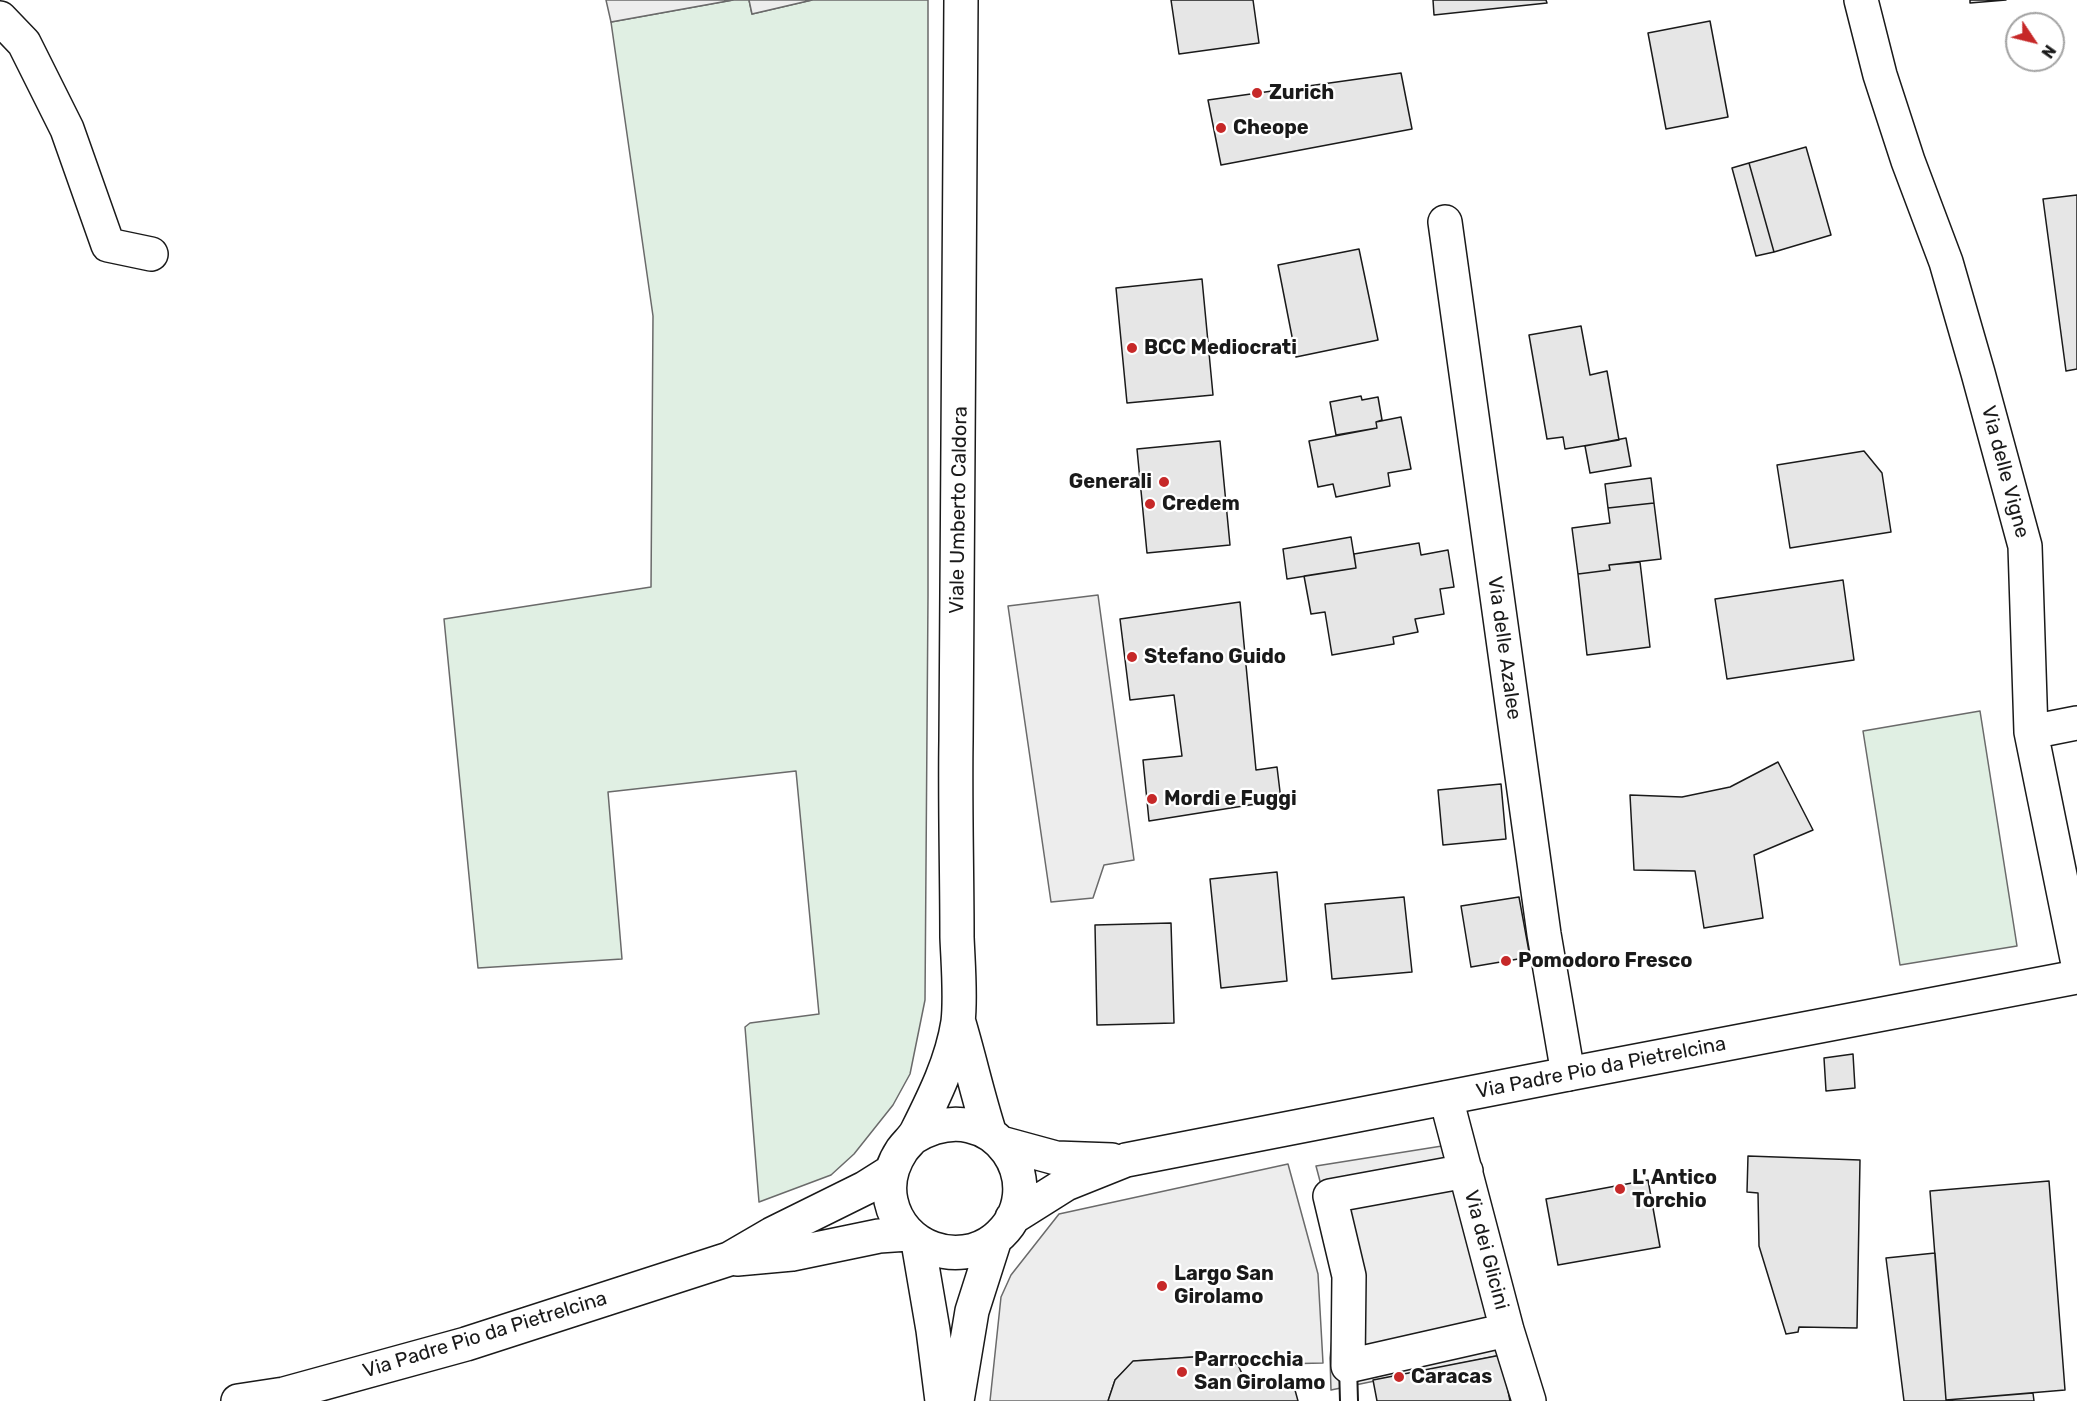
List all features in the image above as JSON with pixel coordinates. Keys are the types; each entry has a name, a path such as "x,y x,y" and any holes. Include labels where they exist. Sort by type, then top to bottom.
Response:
{"street":[{"name":"Viale Umberto Caldora","path":"914,1137 947,1067 958,1021 956,764 960,456 961,0"},
{"name":"Via delle Vigne","path":"1861,0 1880,75 1952,284 2025,546 2031,732 2077,959"},
{"path":"0,18 24,43 67,129 108,244 152,254"},
{"name":"Via delle Azalee","path":"1445,222 1544,934 1568,1074"},
{"path":"2031,732 2077,723"},
{"name":"Via Padre Pio da Pietrelcina","path":"1003,1229 1066,1184 1126,1160 2077,977"},
{"name":"Viale Umberto Caldora","path":"958,1021 970,1059 977,1094 995,1138"},
{"name":"Via dei Glicini","path":"1446,1098 1529,1401"},
{"path":"957,1401 972,1311 1019,1192 1019,1179 1015,1165 995,1138 965,1124 938,1125 914,1137 904,1147 892,1171 889,1184 890,1197 896,1217 913,1238 930,1249 957,1253 970,1251 1003,1229"},
{"name":"Via Padre Pio da Pietrelcina","path":"995,1138 1056,1158 1126,1160"},
{"name":"Via Padre Pio da Pietrelcina","path":"238,1401 284,1394 466,1344 729,1259 772,1234 865,1188 892,1171"},
{"path":"1466,1172 1330,1196 1348,1276 1348,1366 1508,1330"},
{"name":"Via Padre Pio da Pietrelcina","path":"729,1259 792,1254 879,1236 913,1238"},
{"path":"913,1238 933,1330 942,1401"}],"lane":[{"path":"1348,1366 1349,1401"}],"green space":[{"path":"733,0 749,0 752,14 812,0 928,0 925,1000 910,1074 893,1105 854,1154 831,1175 759,1202 745,1027 750,1023 819,1014 796,771 608,792 622,959 478,968 444,619 651,587 653,316 611,22"},
{"path":"1980,711 2017,946 1900,965 1863,731"}],"shaded area":[{"path":"606,0 733,0 611,22"},
{"path":"749,0 812,0 752,14"},
{"path":"1098,595 1134,860 1104,865 1093,898 1051,902 1008,606"},
{"path":"1442,1146 1501,1355 1331,1390 1330,1358 1338,1280 1329,1215 1316,1166"},
{"name":"Largo San Girolamo","path":"1288,1164 1318,1274 1323,1363 1238,1365 1223,1355 1134,1361 1115,1380 1108,1401 990,1401 1001,1297 1011,1275 1059,1214"}],"building":[{"path":"1171,0 1253,0 1259,43 1179,54"},
{"path":"1433,0 1546,0 1547,3 1434,15"},
{"path":"1970,0 2006,0 1970,3"},
{"path":"1710,21 1728,117 1666,129 1648,33"},
{"path":"1401,73 1412,129 1221,165 1208,100"},
{"path":"1806,147 1831,235 1774,252 1749,163"},
{"path":"1749,163 1774,252 1756,256 1732,168"},
{"path":"2077,195 2077,369 2066,371 2043,199"},
{"path":"1359,249 1378,340 1296,357 1278,265"},
{"path":"1202,279 1213,395 1127,403 1116,288"},
{"path":"1581,326 1590,375 1607,371 1619,440 1565,449 1563,437 1547,439 1529,335"},
{"path":"1361,396 1362,400 1378,397 1382,420 1376,422 1377,428 1336,435 1330,402"},
{"path":"1401,417 1411,469 1388,473 1390,486 1336,497 1333,484 1318,487 1309,441 1377,428 1376,422"},
{"path":"1626,438 1631,466 1590,473 1585,446"},
{"path":"1220,441 1230,545 1147,553 1137,449"},
{"path":"1864,451 1882,473 1891,532 1790,548 1777,465"},
{"path":"1651,478 1654,503 1608,508 1605,484"},
{"path":"1654,503 1661,559 1609,565 1610,570 1578,574 1572,528 1610,523 1608,508"},
{"path":"1351,537 1356,568 1287,579 1283,549"},
{"path":"1419,543 1421,555 1448,550 1454,587 1440,589 1444,614 1415,619 1418,632 1393,637 1394,644 1332,655 1325,612 1311,614 1304,576 1356,568 1354,554"},
{"path":"1640,562 1650,647 1587,655 1578,574 1610,570 1609,565"},
{"path":"1843,580 1854,660 1727,679 1715,599"},
{"path":"1240,602 1256,770 1277,767 1281,800 1149,821 1143,760 1182,756 1174,695 1130,700 1120,619"},
{"path":"1778,762 1813,830 1754,855 1763,918 1704,928 1695,871 1634,870 1630,795 1682,797 1730,787"},
{"path":"1501,784 1506,839 1443,845 1438,790"},
{"path":"1277,872 1287,981 1221,988 1210,879"},
{"path":"1404,897 1412,972 1332,979 1325,904"},
{"path":"1519,897 1530,957 1471,967 1461,906"},
{"path":"1171,923 1174,1023 1097,1025 1095,925"},
{"path":"1853,1054 1855,1088 1826,1091 1824,1058"},
{"path":"1748,1156 1860,1160 1857,1328 1799,1327 1798,1332 1786,1334 1759,1246 1758,1193 1747,1192"},
{"path":"1648,1180 1660,1247 1558,1265 1546,1199"},
{"path":"2049,1181 2065,1390 1946,1400 1930,1191"},
{"path":"1935,1253 1946,1400 2033,1393 2034,1401 1904,1401 1886,1258"},
{"name":"Parrocchia San Girolamo","path":"1223,1355 1238,1365 1244,1378 1250,1383 1259,1380 1283,1379 1295,1390 1298,1401 1108,1401 1115,1380 1133,1361"},
{"path":"1501,1355 1510,1401 1377,1401 1373,1380"}],"place":[{"name":"Zurich","path":"1257,93"},
{"name":"Cheope","path":"1221,128"},
{"name":"BCC Mediocrati","path":"1132,348"},
{"name":"Generali","path":"1164,482"},
{"name":"Credem","path":"1150,504"},
{"name":"Stefano Guido","path":"1132,657"},
{"name":"Mordi e Fuggi","path":"1152,799"},
{"name":"Pomodoro Fresco","path":"1506,961"},
{"name":"L' Antico Torchio","path":"1620,1189"},
{"name":"Largo San Girolamo","path":"1162,1286"},
{"name":"Parrocchia San Girolamo","path":"1182,1372"},
{"name":"Caracas","path":"1399,1377"}]}
